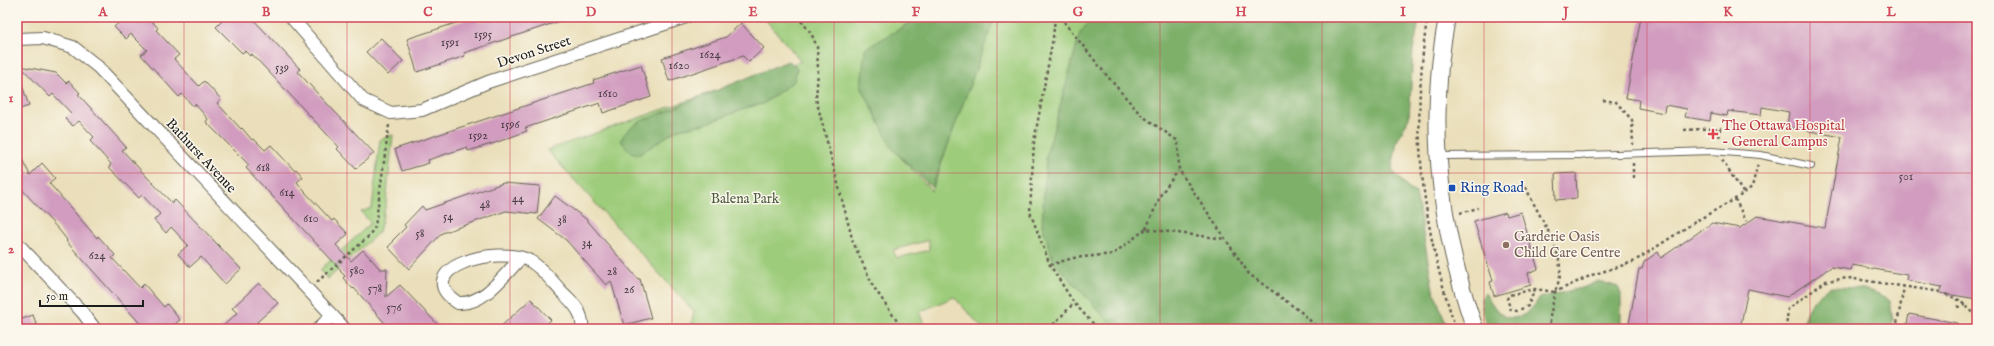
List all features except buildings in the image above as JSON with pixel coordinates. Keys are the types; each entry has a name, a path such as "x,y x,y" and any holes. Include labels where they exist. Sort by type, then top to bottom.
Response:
{"street":[{"path":"291,17 363,100 391,113"},
{"name":"Devon Street","path":"391,113 422,110 488,82 686,17"},
{"path":"1447,17 1439,79 1437,120 1441,190 1452,254 1460,287 1475,329"},
{"name":"Bathurst Avenue","path":"17,39 43,38 73,47 98,67 345,329"},
{"path":"17,243 83,313 95,329"},
{"path":"520,259 486,293 472,302 458,303 446,292 444,284 445,275 460,263 488,255 512,256 529,260 537,266 576,306 581,316 582,329"},
{"path":"318,329 332,316"}],"lane":[{"path":"1439,156 1585,155 1712,151 1760,155 1811,166"}],"path":[{"path":"797,17 811,33 817,47 818,71 816,99 853,242 873,286 901,327"},
{"path":"801,21 806,17"},
{"path":"1055,17 1053,38 1034,142 1030,212 1050,265 1074,304 1098,329"},
{"path":"1060,17 1108,77 1141,115 1178,141 1179,170 1250,274 1301,312 1319,329"},
{"path":"1603,100 1616,102 1632,120 1633,146"},
{"path":"307,290 367,238 375,227 391,113"},
{"path":"1684,130 1720,128 1719,139"},
{"path":"1718,155 1744,194"},
{"path":"1535,289 1528,306 1517,311 1510,310 1507,304 1508,296 1514,292 1535,289 1555,292 1592,275 1633,262 1698,220 1744,194 1752,187 1760,155"},
{"path":"1633,162 1633,181"},
{"path":"1050,265 1073,258 1113,254 1146,229 1161,194 1179,170"},
{"path":"1526,187 1532,203 1558,251 1560,274 1550,317 1550,329"},
{"path":"1735,199 1746,222"},
{"path":"1457,214 1478,208"},
{"path":"1146,229 1225,239"},
{"path":"1786,329 1788,309 1826,281 1848,278 1940,292"},
{"path":"1896,329 1904,287"},
{"path":"1946,294 1966,305 1977,316"},
{"path":"1049,329 1074,304"},
{"path":"1956,307 1966,305"}],"green space":[{"name":"Balena Park","path":"763,17 927,17 892,148 932,191 992,17 1095,17 1121,329 983,329 954,297 919,312 926,329 884,329 883,327 879,329 690,329 694,312 547,150 801,61","holes":["929,240 929,250 897,258 893,250"]},
{"path":"920,17 995,17 932,188 892,148 861,86 865,49"},
{"path":"1093,17 1420,17 1413,50 1409,118 1397,141 1392,170 1409,189 1416,193 1433,289 1448,329 1116,329 1054,262 1042,225 1046,157 1080,33"},
{"path":"788,61 797,69 794,81 763,104 749,107 705,124 678,129 640,154 630,152 621,140 629,129 641,121"},
{"path":"393,135 386,204 379,232 328,279 320,270 371,223 361,212 372,208 380,139"},
{"path":"1598,281 1618,287 1621,294 1621,329 1489,329 1483,314 1481,299 1485,293 1494,307 1503,316 1512,318 1522,316 1534,306 1539,298 1585,287"},
{"path":"1830,287 1869,290 1883,296 1890,301 1893,321 1890,329 1801,329 1810,305 1818,296"}],"place":[{"name":"The Ottawa Hospital - General Campus","path":"1713,134"},
{"name":"Ring Road","path":"1452,188"},
{"name":"Garderie Oasis Child Care Centre","path":"1506,245"}]}
